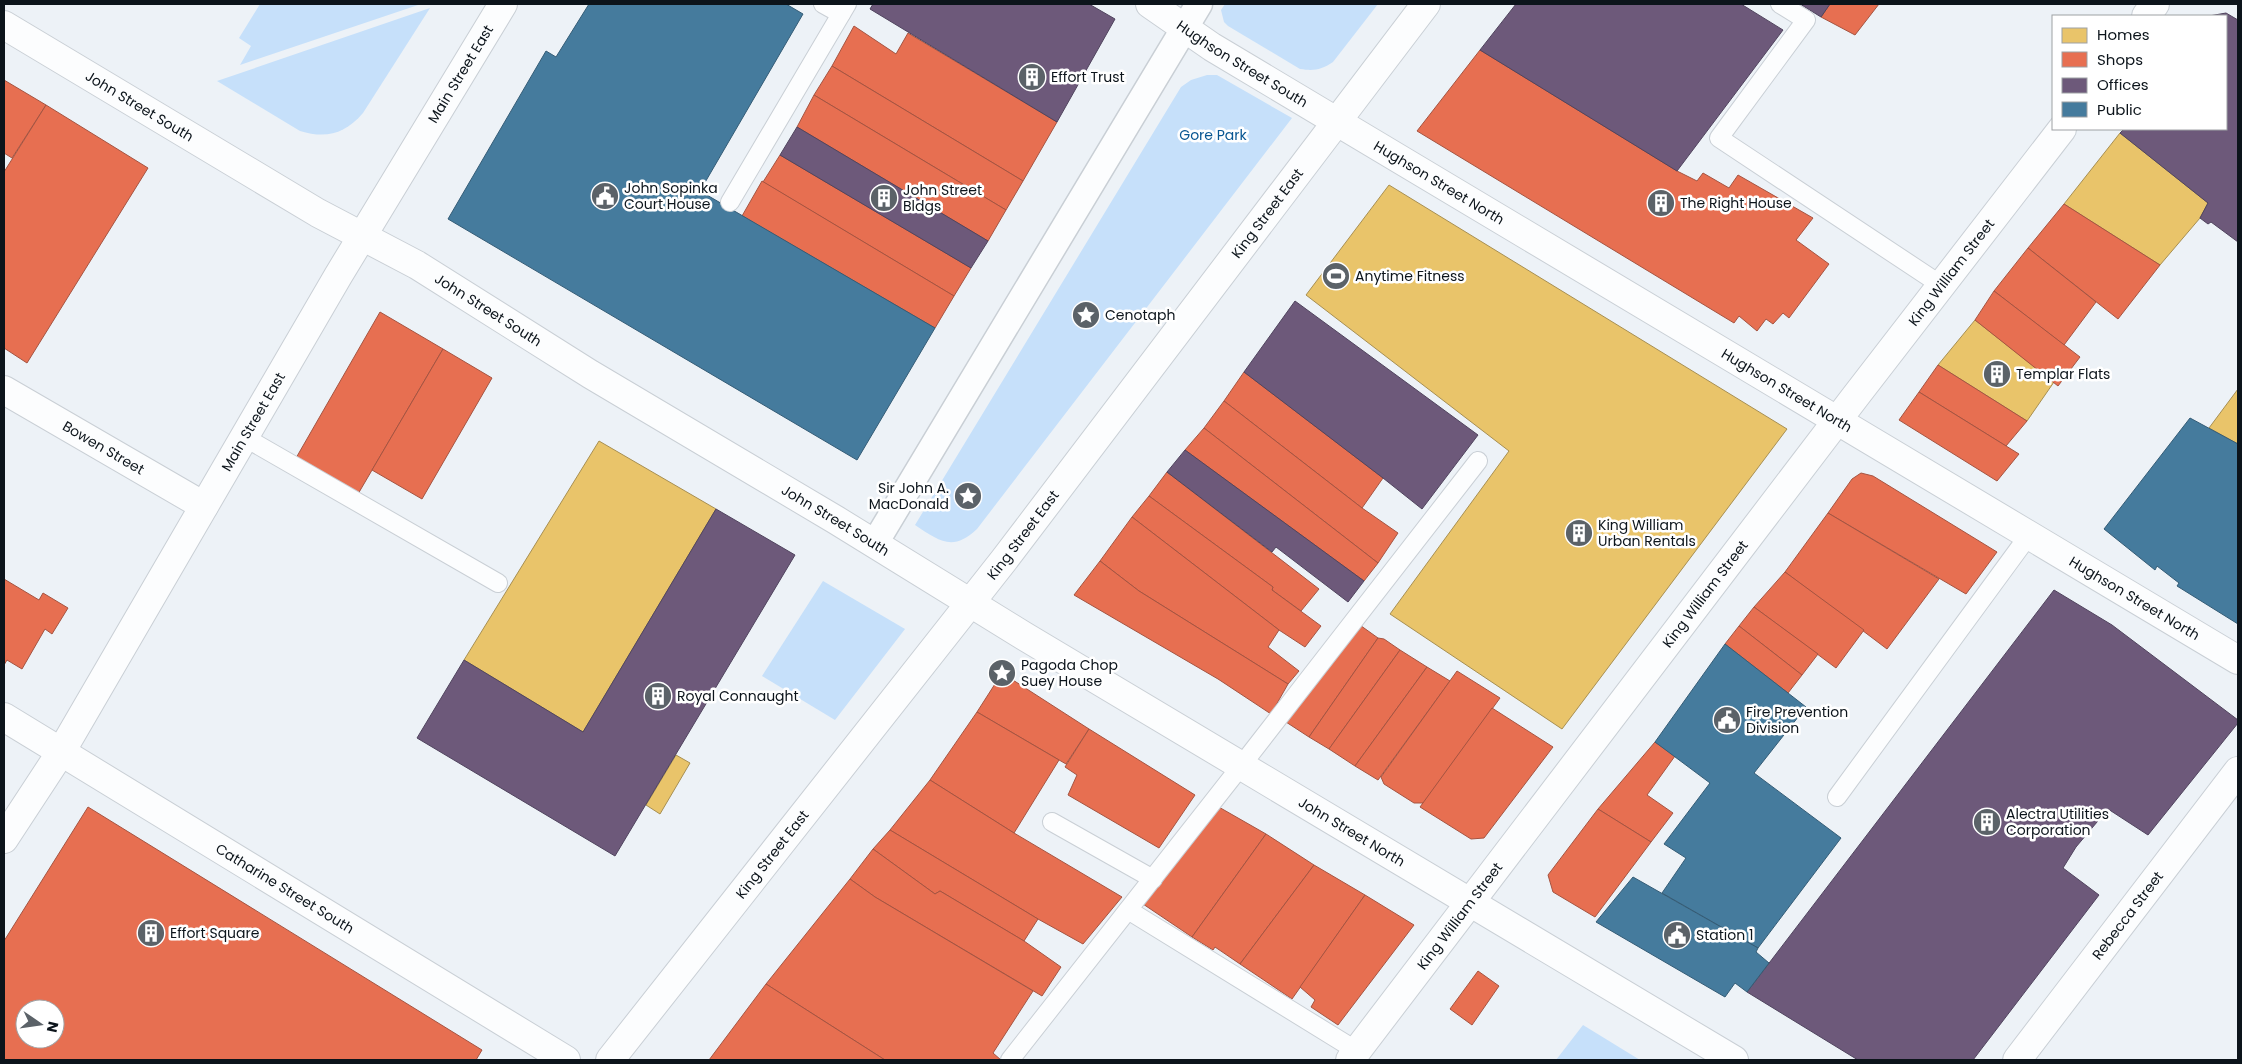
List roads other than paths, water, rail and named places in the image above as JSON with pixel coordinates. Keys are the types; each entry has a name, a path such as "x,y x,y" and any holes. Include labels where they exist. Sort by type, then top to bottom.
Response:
{"main road":[{"name":"Main Street East","path":"4,839 61,752 244,437 503,4"},
{"name":"Hughson Street South","path":"1150,4 1212,47 1336,121"},
{"name":"King Street East","path":"610,1060 971,603 1426,4"},
{"path":"2147,15 2155,4"},
{"name":"John Street South","path":"4,24 318,213 416,265 590,374 971,603"},
{"name":"Hughson Street North","path":"1336,121 2238,660"},
{"name":"King William Street","path":"1354,1056 1468,903 2061,130"},
{"name":"Bowen Street","path":"4,390 204,506"},
{"name":"John Street North","path":"971,603 1468,903 1734,1060"},
{"name":"Catharine Street South","path":"4,717 566,1060"},
{"name":"Rebecca Street","path":"2017,1060 2238,770"}],"street":[{"path":"874,543 1199,4"}],"lane":[{"path":"730,202 844,9 823,4"},
{"path":"1780,4 1806,20 1719,138 1941,286"},
{"path":"244,437 498,582"},
{"path":"1010,1060 1478,462"},
{"path":"1837,797 2029,535"},
{"path":"1052,822 1153,878"},
{"path":"1128,910 1354,1056"}],"place":[{"name":"Effort Trust","path":"1032,77"},
{"name":"John Sopinka Court House","path":"605,196"},
{"name":"John Street Bldgs","path":"884,198"},
{"name":"The Right House","path":"1661,203"},
{"name":"Anytime Fitness","path":"1336,276"},
{"name":"Cenotaph","path":"1086,315"},
{"name":"Templar Flats","path":"1997,374"},
{"name":"Sir John A. MacDonald","path":"968,496"},
{"name":"King William Urban Rentals","path":"1579,533"},
{"name":"Pagoda Chop Suey House","path":"1002,673"},
{"name":"Royal Connaught","path":"658,696"},
{"name":"Fire Prevention Division","path":"1727,720"},
{"name":"Alectra Utilities Corporation","path":"1987,822"},
{"name":"Effort Square","path":"151,933"},
{"name":"Station 1","path":"1677,935"}],"park label":[{"name":"Gore Park","path":"1213,135"}]}
